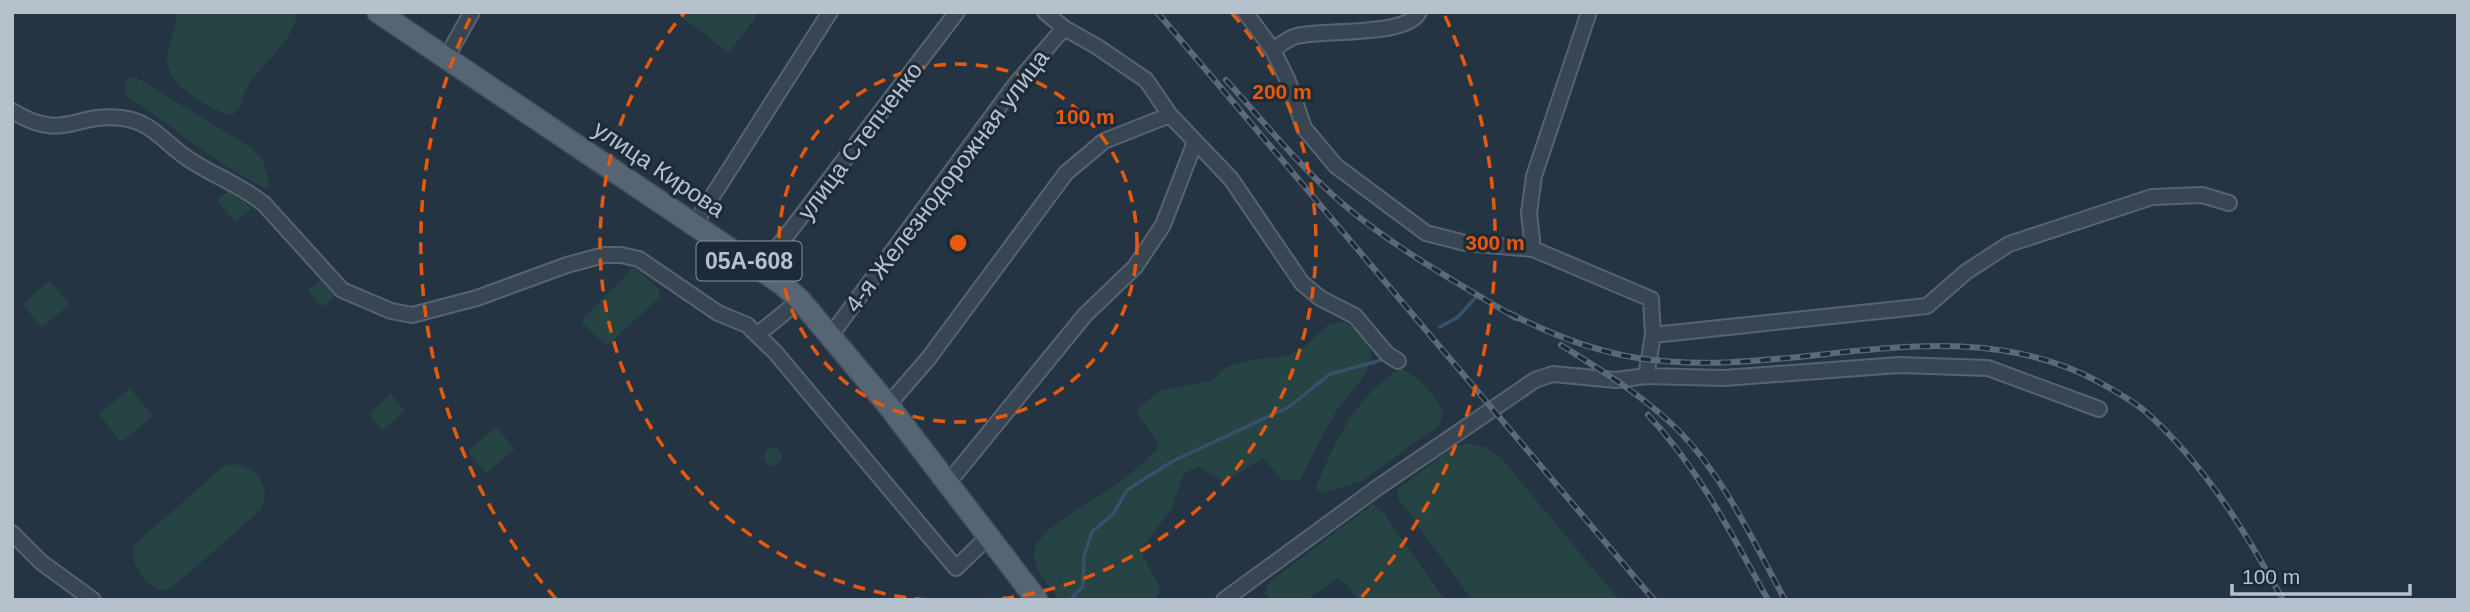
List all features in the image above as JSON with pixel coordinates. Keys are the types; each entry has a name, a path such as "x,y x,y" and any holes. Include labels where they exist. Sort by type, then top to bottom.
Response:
{"main road":[{"name":"улица Кирова","path":"378,12 761,269 800,300 888,405 1037,600"}],"street":[{"path":"446,58 472,12"},
{"path":"694,225 830,12"},
{"name":"улица Степченко","path":"761,269 957,12"},
{"path":"1045,12 1064,28 1146,80 1170,115 1231,179 1302,283 1320,298 1355,316 1387,354 1398,362"},
{"path":"1245,12 1273,50 1288,81 1304,128 1336,166 1375,197 1426,233 1465,243 1533,249 1651,299 1653,335 1646,376"},
{"path":"1273,50 1294,36 1327,31 1398,27 1411,23 1419,12"},
{"path":"1533,249 1529,213 1534,176 1589,12"},
{"name":"4-я Железнодорожная улица","path":"831,335 1015,85 1064,28"},
{"path":"12,111 51,127 121,118 148,125 189,160 241,187 264,204 342,290 364,302 412,315 477,298 567,265 604,255 639,259 718,313 747,326 775,352 956,568 988,537"},
{"path":"888,405 928,359 1066,173 1104,141 1170,115"},
{"path":"948,483 1085,314 1135,267 1163,225 1195,142"},
{"path":"1653,335 1927,306 1966,272 2009,244 2152,197 2202,195 2229,203"},
{"path":"757,335 800,300"},
{"path":"1224,600 1377,488 1535,380 1553,374 1616,380 1646,376 1724,378 1899,365 1989,368 2099,409"},
{"path":"12,533 41,562 93,600"}],"green space":[{"path":"176,12 297,13 290,34 254,78 245,91 241,105 232,115 212,108 189,94 172,76 167,55 176,23"},
{"path":"675,12 758,12 758,14 729,53"},
{"path":"127,78 137,78 249,146 263,160 270,186 265,188 247,179 130,98 125,93"},
{"path":"228,191 252,208 235,222 217,200"},
{"path":"634,267 659,289 659,298 607,346 583,324 582,319"},
{"path":"323,277 337,294 323,307 308,290"},
{"path":"49,281 70,304 42,328 22,304"},
{"path":"1342,321 1365,340 1369,345 1371,357 1362,379 1336,412 1300,480 1283,481 1263,458 1224,482 1199,467 1184,473 1171,510 1143,546 1142,554 1160,588 1155,600 1060,600 1036,565 1034,553 1037,543 1056,524 1116,485 1158,449 1159,444 1137,414 1138,408 1160,391 1212,380 1227,367 1250,360 1287,356 1301,350 1328,325"},
{"path":"1402,369 1421,382 1440,406 1444,413 1438,426 1362,481 1321,494 1316,487 1349,420 1372,391"},
{"path":"130,388 153,416 121,442 99,414"},
{"path":"391,394 405,411 382,430 368,414"},
{"path":"496,427 515,449 486,474 468,451"},
{"path":"1468,443 1485,447 1502,459 1619,600 1472,600 1398,498 1397,490 1453,447"},
{"path":"773,448 779,451 782,457 779,463 773,466 767,463 764,457 767,451"},
{"path":"232,464 249,469 261,480 264,494 260,511 176,584 165,591 157,589 139,573 134,558 136,543 224,466"},
{"path":"1373,504 1385,515 1445,600 1358,600 1344,581 1337,578 1307,600 1271,600 1265,592 1268,583"}],"waterway":[{"path":"1440,327 1458,317 1477,296"},
{"path":"1070,600 1083,586 1084,556 1092,532 1114,513 1127,490 1173,461 1289,407 1330,374 1382,360"}],"railway":[{"path":"1157,12 1654,600"},
{"path":"1226,80 1297,160 1343,204 1405,250 1516,318"},
{"path":"1509,313 1572,341 1638,358 1696,363 1754,361 1928,346 1985,348 2042,359 2097,381 2116,392 2141,408 2167,432 2222,500 2283,600"},
{"path":"1561,345 1652,406 1695,449 1725,490 1785,600"},
{"path":"1648,415 1699,480 1768,600"}]}
